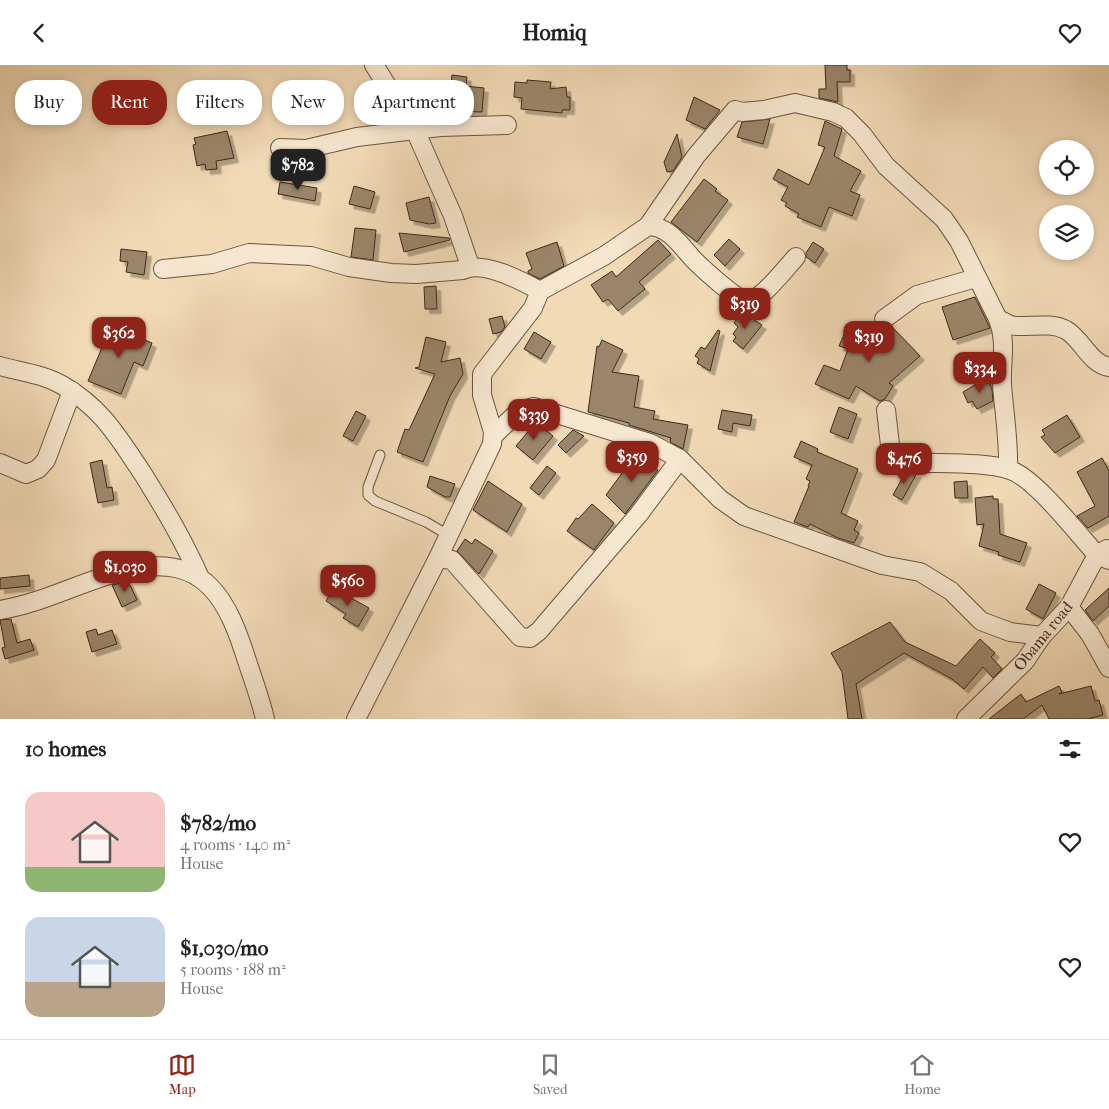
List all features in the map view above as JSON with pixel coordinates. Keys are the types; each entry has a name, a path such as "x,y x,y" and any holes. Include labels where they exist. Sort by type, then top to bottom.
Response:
{"street":[{"path":"379,66 415,130 447,200 470,266"},
{"path":"356,719 438,558 492,444 494,435 482,395 482,374 533,308 540,291 604,256 648,226 696,156 735,110 752,111 795,103 833,112 853,124 886,166 944,219 959,241 1003,331 1005,349 1002,383 1008,469"},
{"path":"280,148 306,149 357,137 415,130 507,125"},
{"path":"648,226 657,226 667,231 695,260 746,302 751,302 764,292 796,257"},
{"path":"163,269 212,264 248,253 285,257 311,256 349,267 391,273 454,270 470,266 493,270 540,291"},
{"path":"884,319 917,295 976,278"},
{"path":"998,319 1014,327 1033,325 1064,329 1077,337 1102,366 1109,367"},
{"path":"0,366 49,379 72,391 92,406 124,442 180,534 200,578 225,604 236,624 265,719"},
{"path":"0,463 26,475 43,464 72,391"},
{"path":"494,435 519,411 528,407 537,408 650,443 680,459 720,499 744,516 882,565 920,572 951,591 981,621 1010,632 1042,637"},
{"path":"886,410 894,461 1008,469 1017,473 1038,490 1105,554"},
{"path":"438,558 447,557 452,560 520,637 530,638 539,631 639,514 680,459"},
{"name":"Obama road","path":"966,719 1025,661 1042,637 1069,607 1105,554"},
{"path":"0,610 139,568 171,567 200,578"},
{"path":"1069,607 1090,634 1109,668"}],"lane":[{"path":"380,455 368,487 368,495 375,501 426,522 448,535"}],"building":[{"path":"825,65 847,65 847,70 850,70 850,82 837,82 838,102 819,98 819,89 826,89"},
{"path":"452,75 467,77 467,80 451,80"},
{"path":"527,80 551,82 550,89 566,87 567,97 570,97 570,110 562,110 562,113 521,109 522,98 514,97 515,82 527,83"},
{"path":"474,87 484,88 482,112 474,112"},
{"path":"694,97 720,110 705,129 686,120"},
{"path":"770,119 763,144 737,137 742,122"},
{"path":"825,121 842,129 834,156 861,171 850,191 860,195 852,216 829,207 821,227 797,217 799,214 785,206 787,203 781,200 788,187 773,179 778,169 809,185 825,147 818,145"},
{"path":"227,131 234,158 216,161 217,169 206,170 205,164 197,166 193,145 196,144 194,138"},
{"path":"677,134 682,157 673,171 667,172 664,162"},
{"path":"704,179 717,189 715,191 728,200 697,242 671,222"},
{"path":"280,182 317,188 315,201 278,194"},
{"path":"354,186 375,192 370,209 349,204"},
{"path":"429,197 436,223 429,224 410,220 406,203"},
{"path":"355,228 376,230 373,260 351,257"},
{"path":"399,233 449,238 450,240 404,252"},
{"path":"729,239 740,249 725,266 714,255"},
{"path":"658,240 671,254 639,282 645,289 618,311 608,299 603,302 591,285 612,271 616,277"},
{"path":"557,242 564,266 540,279 528,273 532,269 526,253"},
{"path":"813,242 824,249 815,263 806,257 806,253"},
{"path":"121,249 147,252 144,275 126,272 128,262 120,261"},
{"path":"436,286 437,309 425,309 424,287"},
{"path":"975,297 990,328 953,340 942,307"},
{"path":"742,312 762,325 743,349 733,341 736,337 733,334 738,327 734,323"},
{"path":"502,316 505,327 501,332 493,334 489,319"},
{"path":"857,324 884,335 892,327 920,356 889,383 893,386 885,399 880,401 856,386 849,399 815,384 824,365 840,371 848,349 839,346 847,328 854,331"},
{"path":"111,326 152,343 143,366 134,362 121,394 88,381"},
{"path":"718,330 720,331 710,371 697,363 699,359 695,356 701,347 705,349"},
{"path":"534,332 551,342 541,359 524,349"},
{"path":"426,337 446,342 441,362 460,358 463,374 450,396 423,462 397,452 405,429 409,430 435,374 415,368 419,367"},
{"path":"602,340 623,350 612,372 639,376 634,407 655,411 653,419 688,425 683,449 670,442 671,438 629,425 629,423 588,412 597,346 599,347"},
{"path":"987,378 992,389 993,401 977,409 972,401 968,403 963,392"},
{"path":"839,407 857,414 848,439 830,432"},
{"path":"722,410 752,415 750,426 733,423 732,432 718,429"},
{"path":"356,411 366,416 353,441 343,436"},
{"path":"1067,415 1080,437 1055,453 1041,437 1045,435 1042,430"},
{"path":"536,422 553,436 533,460 516,446"},
{"path":"573,430 584,436 566,453 558,445"},
{"path":"801,441 818,449 817,452 858,469 841,513 858,521 854,530 859,533 854,543 838,538 810,524 808,527 794,522 809,486 810,481 806,479 812,465 794,457"},
{"path":"637,453 658,470 625,514 606,495"},
{"path":"1102,458 1109,471 1109,516 1088,528 1077,516 1095,506 1077,472"},
{"path":"102,460 107,488 112,487 114,500 98,503 90,463"},
{"path":"547,466 556,473 539,495 530,488"},
{"path":"905,473 917,473 902,500 893,495"},
{"path":"430,476 455,484 450,497 445,497 427,487"},
{"path":"488,481 522,504 507,532 473,510"},
{"path":"967,481 968,498 955,498 954,482"},
{"path":"993,496 993,499 998,499 1000,534 1027,543 1020,562 998,555 999,552 979,546 984,524 977,525 975,498"},
{"path":"592,504 614,523 594,550 567,531 576,518 578,519"},
{"path":"465,539 472,544 475,539 493,551 479,574 457,551"},
{"path":"29,575 30,586 0,589 0,578"},
{"path":"128,581 137,600 122,607 112,585"},
{"path":"1039,584 1056,593 1043,619 1026,609"},
{"path":"333,588 369,608 358,627 343,618 346,614 326,601"},
{"path":"1109,588 1109,606 1093,621 1085,610"},
{"path":"11,619 17,643 30,639 34,650 5,659 2,648 5,647 0,620"},
{"path":"890,622 905,642 956,666 980,639 995,653 991,657 1002,669 993,678 983,667 964,689 952,679 904,653 856,684 862,719 848,719 842,672 831,653"},
{"path":"96,629 98,635 112,630 117,644 92,652 86,632"},
{"path":"1059,686 1062,692 1059,694 1091,686 1095,701 1099,700 1103,715 1088,719 1049,719 1042,705 1023,719 989,719 1021,694 1026,702"}]}
